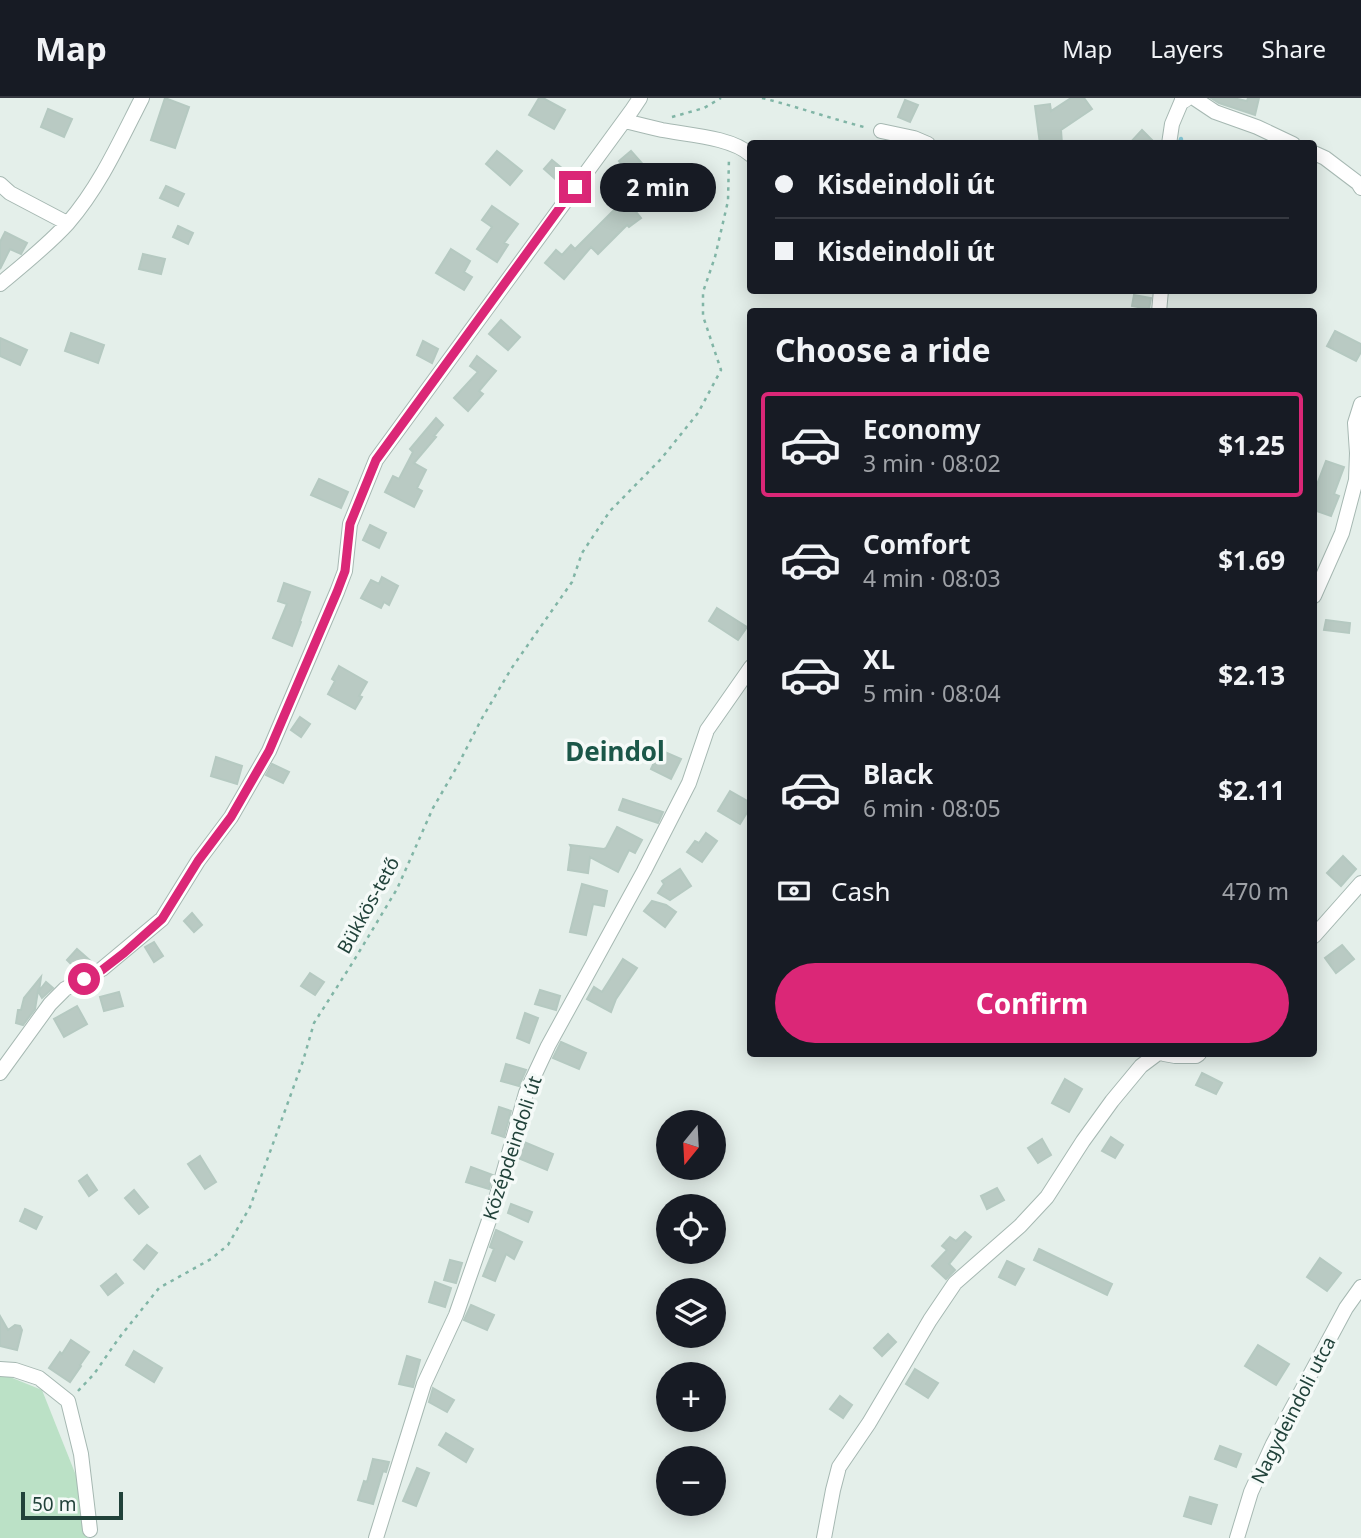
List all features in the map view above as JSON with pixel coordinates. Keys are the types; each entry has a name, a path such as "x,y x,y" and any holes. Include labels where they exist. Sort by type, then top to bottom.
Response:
{"street":[{"path":"0,285 67,223 87,198 142,98"},
{"path":"0,1073 50,1004 65,989 102,970 162,919 198,861 231,817 269,751 337,592 345,571 350,524 376,460 625,121 639,98"},
{"path":"1168,140 1172,124 1187,98 1285,140"},
{"path":"625,121 719,141 747,152"},
{"path":"881,131 919,140"},
{"path":"1317,155 1358,183 1361,188"},
{"path":"0,184 10,193 67,223"},
{"path":"1317,589 1342,533 1356,480 1354,423 1361,404"},
{"name":"Középdeindoli út","path":"376,1538 424,1384 456,1315 494,1206 526,1093 548,1046 689,783 707,730 747,673"},
{"path":"1317,933 1361,883"},
{"path":"824,1538 839,1467 955,1283 1020,1226 1047,1197 1112,1101 1141,1066 1153,1057"},
{"name":"Nagydeindoli utca","path":"1237,1538 1251,1492 1273,1444 1346,1308 1361,1287"},
{"path":"0,1369 39,1377 68,1401 81,1454 90,1531"}],"path":[{"path":"662,116 674,117 704,108 721,98"},
{"path":"762,98 881,131"},
{"name":"Bükkös-tető","path":"68,1401 94,1374 159,1288 211,1259 228,1245 250,1207 314,1023 397,889 433,808 487,710 511,669 572,582 582,553 610,511 661,459 698,413 721,370 704,316 703,292 715,257 728,201 729,144"}],"green space":[{"path":"0,1373 42,1390 81,1488 88,1538 0,1538"}],"building":[{"path":"165,98 189,107 175,148 151,140"},
{"path":"539,98 565,110 554,129 529,115"},
{"path":"1071,98 1084,98 1092,109 1061,130 1062,140 1039,140 1035,106 1050,104 1051,111"},
{"path":"1211,98 1247,101 1248,98 1259,98 1255,115"},
{"path":"905,100 918,105 910,122 898,117"},
{"path":"48,109 72,119 64,137 41,127"},
{"path":"1142,130 1152,140 1133,140"},
{"path":"497,151 522,171 510,185 486,164"},
{"path":"631,151 654,177 643,187 619,161"},
{"path":"552,160 569,174 561,184 544,169"},
{"path":"166,186 184,194 178,206 160,198"},
{"path":"615,186 641,218 629,227 627,225 598,254 591,247 564,279 545,263 556,250 562,255 571,245 575,249 615,209 604,196"},
{"path":"492,206 518,224 504,243 508,245 497,262 477,249 492,227 482,220"},
{"path":"178,226 193,233 188,244 173,237"},
{"path":"5,232 27,243 21,254 10,249 0,269 0,242"},
{"path":"451,249 470,261 464,272 472,277 464,290 436,273"},
{"path":"143,254 165,259 161,274 139,269"},
{"path":"1134,295 1151,298 1149,308 1132,306"},
{"path":"501,320 520,337 508,350 489,334"},
{"path":"1335,331 1361,344 1361,352 1356,361 1327,346"},
{"path":"71,333 104,345 98,363 65,351"},
{"path":"0,338 27,350 20,365 0,356"},
{"path":"423,341 438,349 432,363 417,355"},
{"path":"477,356 496,371 479,391 483,394 468,411 454,398 478,372 470,366"},
{"path":"436,418 443,425 414,463 426,470 417,488 422,491 414,507 385,492 393,476 399,479 413,452 410,449"},
{"path":"1326,461 1344,467 1334,494 1339,496 1331,516 1317,511 1317,484"},
{"path":"319,479 348,492 341,508 311,495"},
{"path":"370,525 386,533 379,548 363,540"},
{"path":"382,577 398,586 389,605 384,602 381,608 361,598 371,580 379,584"},
{"path":"284,583 310,592 292,646 273,638 287,604 278,601"},
{"path":"717,608 747,627 738,640 709,621"},
{"path":"1326,620 1350,623 1349,633 1324,630"},
{"path":"339,666 367,682 355,709 328,694"},
{"path":"300,717 310,724 301,737 291,730"},
{"path":"660,750 681,759 671,779 651,769"},
{"path":"216,757 242,766 237,784 211,776"},
{"path":"272,764 289,772 283,783 266,775"},
{"path":"730,791 747,801 747,813 740,824 718,811"},
{"path":"623,799 663,812 658,823 619,810"},
{"path":"617,827 642,840 635,853 629,850 618,872 590,857 588,873 568,870 570,845 604,849"},
{"path":"706,833 717,841 702,862 687,852 695,841 699,843"},
{"path":"1343,856 1356,869 1341,886 1327,873"},
{"path":"680,869 691,886 670,900 658,893 664,884 662,881"},
{"path":"582,884 607,891 604,906 593,904 586,935 570,932"},
{"path":"652,901 666,905 676,912 665,927 644,911"},
{"path":"192,913 202,925 194,932 184,921"},
{"path":"154,942 163,956 154,962 145,947"},
{"path":"1342,945 1354,959 1336,973 1325,958"},
{"path":"77,949 93,963 78,971 67,960"},
{"path":"623,959 637,968 616,999 611,1012 587,999 594,987 602,992"},
{"path":"310,973 324,982 315,995 301,986"},
{"path":"41,977 39,991 46,982 53,988 42,998 38,991 35,1009 23,1025 16,1023 24,998"},
{"path":"540,990 560,996 556,1010 535,1004"},
{"path":"119,992 123,1006 104,1011 100,997"},
{"path":"77,1006 87,1024 64,1037 54,1019"},
{"path":"525,1013 538,1018 529,1043 517,1038"},
{"path":"561,1042 586,1053 579,1069 553,1058"},
{"path":"506,1064 526,1070 519,1086 501,1081"},
{"path":"1202,1073 1222,1083 1216,1094 1196,1085"},
{"path":"1065,1079 1082,1089 1069,1112 1052,1103"},
{"path":"499,1107 511,1111 504,1137 492,1133"},
{"path":"1111,1137 1123,1145 1115,1158 1102,1151"},
{"path":"1042,1139 1051,1155 1038,1163 1028,1148"},
{"path":"524,1142 553,1154 547,1170 518,1158"},
{"path":"200,1156 216,1182 205,1189 188,1164"},
{"path":"471,1167 493,1175 489,1189 466,1182"},
{"path":"87,1175 97,1190 89,1196 79,1181"},
{"path":"997,1188 1004,1200 987,1209 981,1196"},
{"path":"134,1190 148,1207 139,1214 125,1198"},
{"path":"511,1204 532,1212 528,1222 508,1213"},
{"path":"25,1209 42,1217 36,1229 20,1221"},
{"path":"496,1230 522,1242 514,1259 506,1254 495,1281 483,1276 494,1249 490,1247"},
{"path":"965,1232 971,1237 949,1264 955,1270 946,1279 932,1266 947,1250 942,1246 950,1237 956,1241"},
{"path":"147,1245 157,1253 144,1269 134,1260"},
{"path":"1039,1249 1112,1284 1107,1295 1034,1260"},
{"path":"1320,1258 1341,1273 1327,1291 1307,1277"},
{"path":"450,1260 462,1263 456,1283 444,1280"},
{"path":"1007,1261 1024,1269 1015,1285 999,1277"},
{"path":"116,1274 123,1283 108,1295 101,1286"},
{"path":"435,1282 451,1288 445,1307 429,1302"},
{"path":"471,1305 494,1315 487,1330 464,1320"},
{"path":"0,1316 8,1330 15,1325 22,1330 17,1350 0,1346"},
{"path":"888,1334 896,1342 882,1356 874,1348"},
{"path":"71,1340 89,1352 70,1382 49,1368"},
{"path":"1258,1345 1289,1364 1276,1385 1245,1366"},
{"path":"134,1351 162,1368 154,1382 126,1365"},
{"path":"407,1356 420,1360 413,1387 399,1384"},
{"path":"915,1369 938,1383 928,1398 906,1384"},
{"path":"433,1388 454,1400 447,1412 429,1402"},
{"path":"840,1396 852,1405 843,1418 830,1409"},
{"path":"446,1433 473,1449 466,1462 439,1445"},
{"path":"1220,1446 1241,1454 1236,1467 1215,1459"},
{"path":"373,1459 389,1462 386,1472 383,1471 373,1504 358,1500 364,1481 367,1482"},
{"path":"417,1468 429,1473 416,1506 403,1501"},
{"path":"1190,1497 1217,1505 1211,1524 1184,1516"}],"district":[{"name":"Deindol","path":"615,751"}],"route":[{"path":"84,979 102,970 162,919 198,861 231,817 269,751 337,592 345,571 350,524 376,460 575,187"}]}
